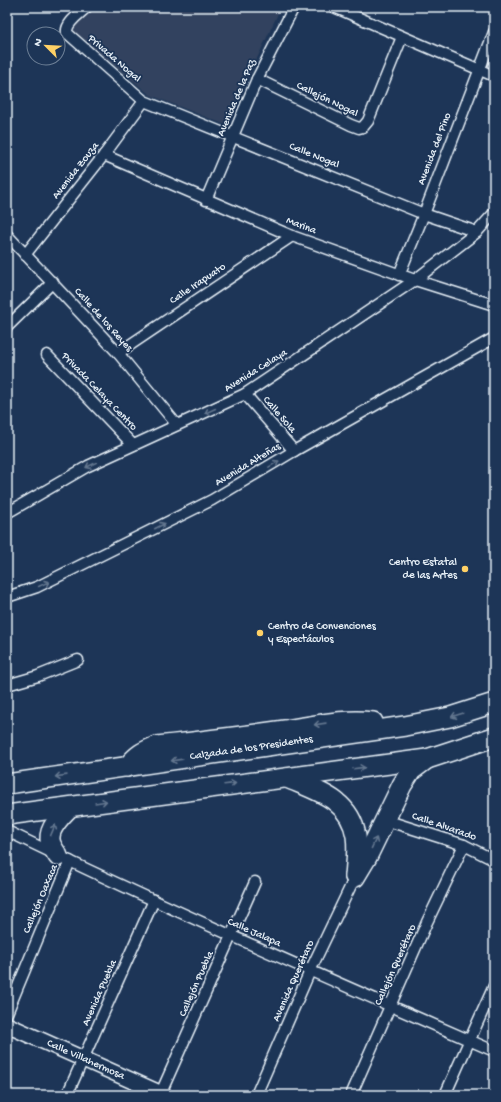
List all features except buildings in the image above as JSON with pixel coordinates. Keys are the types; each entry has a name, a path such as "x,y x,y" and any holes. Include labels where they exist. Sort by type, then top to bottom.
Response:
{"highway":[{"name":"Calzada de los Presidentes","path":"12,781 127,767 406,726 450,717 494,703"},
{"path":"7,815 427,759 494,737"},
{"path":"355,877 368,857 384,820 411,771 427,759"},
{"path":"286,777 330,797 341,805 351,819 356,836 355,877"},
{"path":"64,858 52,845 50,839 51,832 56,823 70,807"}],"main road":[{"name":"Calle Villahermosa","path":"7,1025 162,1095"}],"street":[{"name":"Privada Nogal","path":"87,7 67,26 66,30 69,36 144,101"},
{"name":"Avenida de la Paz","path":"206,200 257,79 294,7"},
{"path":"334,7 494,76"},
{"name":"Avenida del Pino","path":"399,275 494,32"},
{"name":"Callejón Nogal","path":"257,79 351,125 359,128 363,127 368,121 402,37"},
{"name":"Calle Nogal","path":"144,101 234,136 424,214 477,232"},
{"name":"Avenida Zouza","path":"25,255 104,155 144,101"},
{"name":"Marina","path":"104,155 292,236 399,275 494,305"},
{"name":"Avenida Celaya","path":"7,513 88,466 245,394 415,280 477,232 494,213"},
{"name":"Calle de los Reyes","path":"7,235 53,282 118,353 177,426"},
{"name":"Calle Irapuato","path":"118,353 292,236"},
{"path":"7,327 53,282"},
{"name":"Avenida Alteñas","path":"7,597 36,587 192,511 494,338"},
{"name":"Privada Celaya Centro","path":"47,355 133,445"},
{"name":"Calle Sola","path":"245,394 294,452"},
{"path":"7,685 38,676 78,660"},
{"name":"Calle Alvarado","path":"384,820 464,845 494,860"},
{"name":"Calle Jalapa","path":"7,831 231,936 494,1051"},
{"name":"Callejón Querétaro","path":"351,1095 427,922 464,845"},
{"name":"Callejón Oaxaca","path":"7,1013 64,858"},
{"name":"Avenida Querétaro","path":"256,1095 310,971 355,877"},
{"name":"Callejón Puebla","path":"162,1095 255,882"},
{"name":"Avenida Puebla","path":"67,1095 154,900"},
{"path":"445,1095 494,986"}],"shaded area":[{"path":"94,7 281,7 226,125 150,95 70,29"}],"place":[{"name":"Centro Estatal de las Artes","path":"465,569"},
{"name":"Centro de Convenciones y Espectáculos","path":"260,633"}]}
